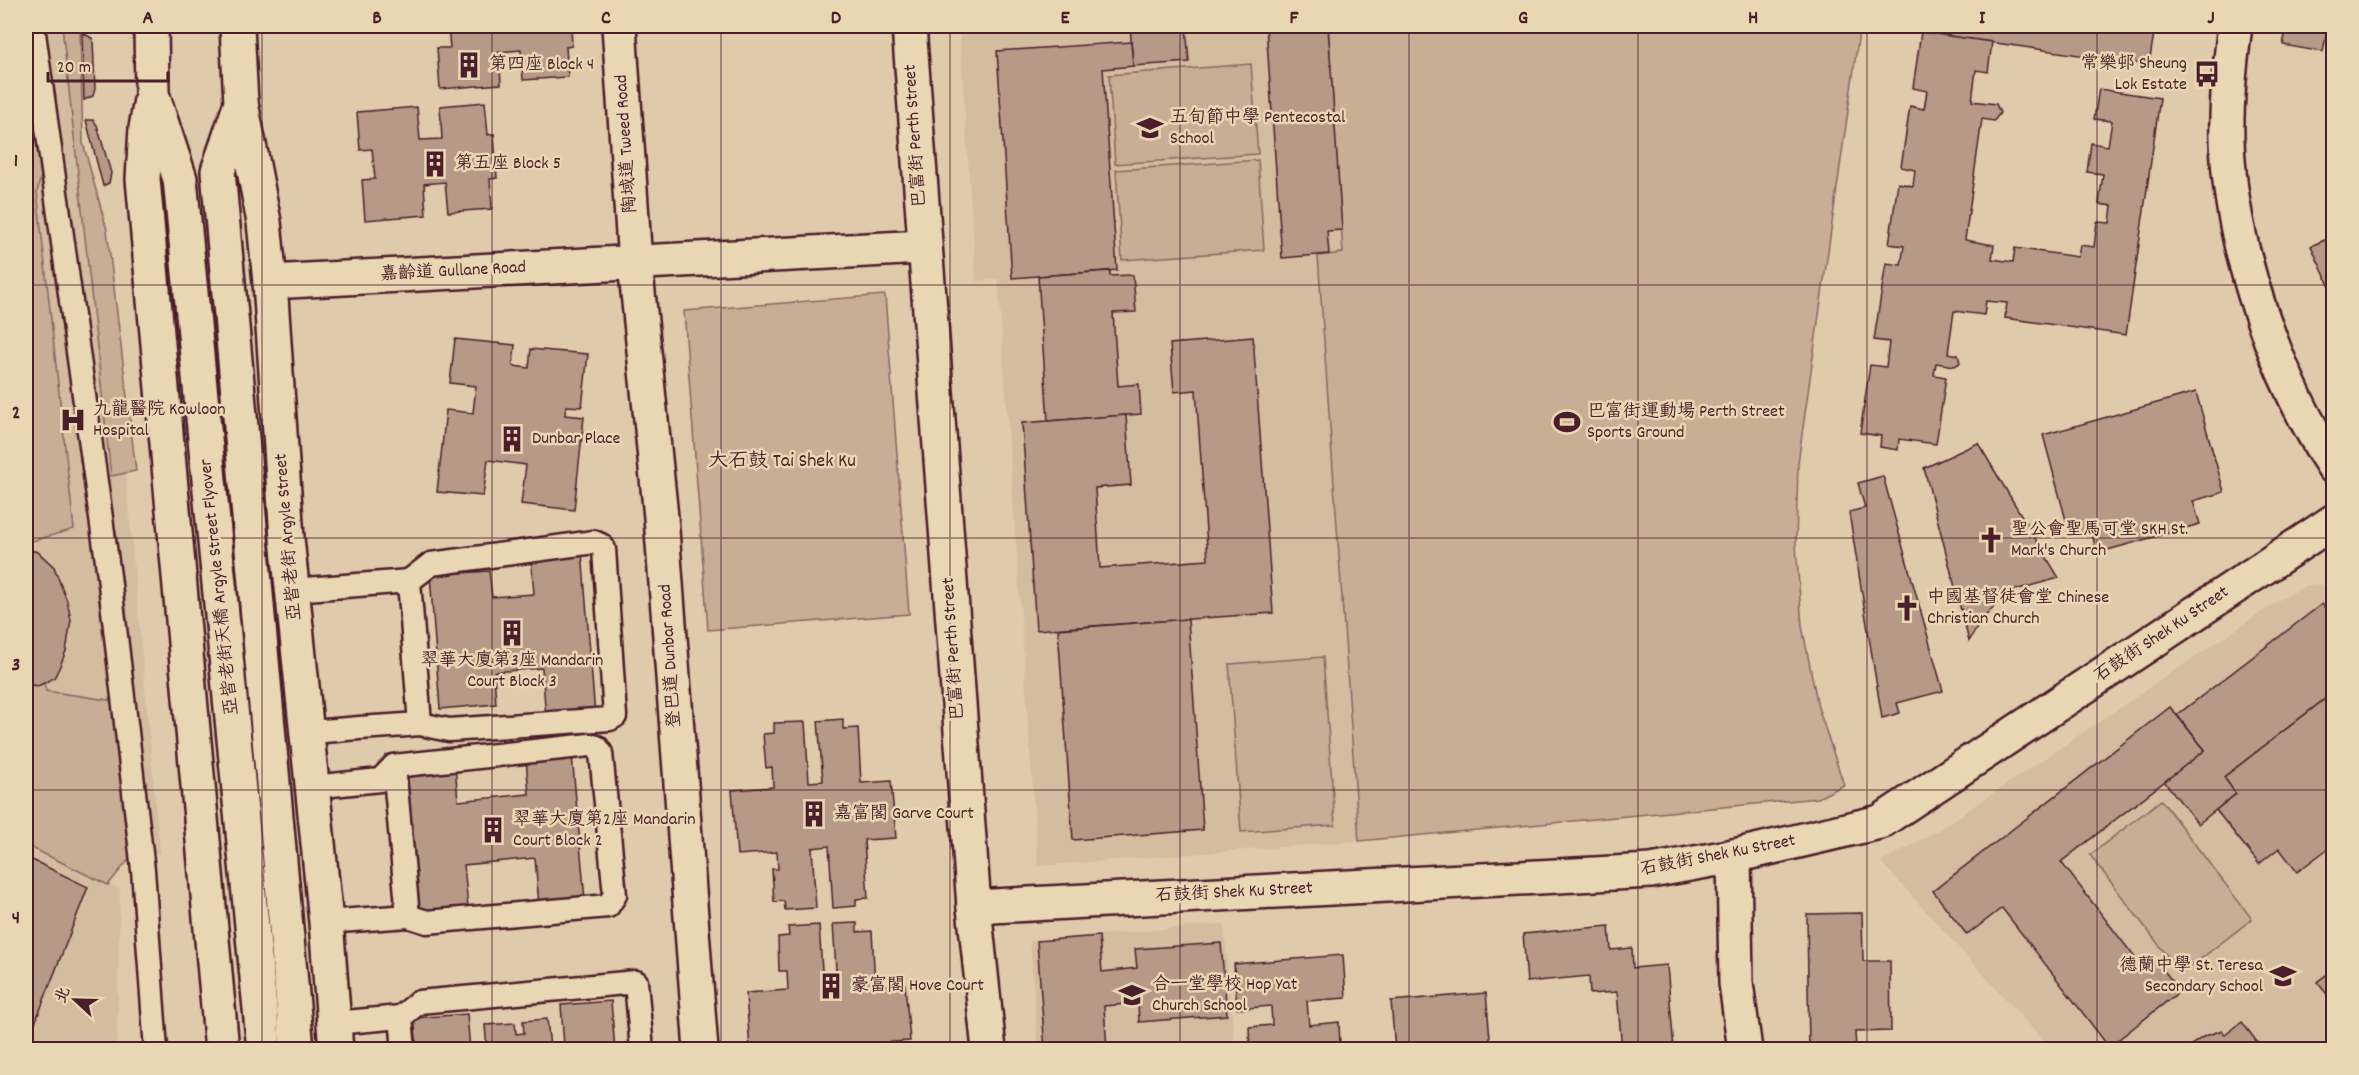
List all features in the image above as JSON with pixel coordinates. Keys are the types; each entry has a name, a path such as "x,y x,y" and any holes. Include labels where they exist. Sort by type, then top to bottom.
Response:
{"street":[{"path":"151,26 152,94 146,128 143,179 222,1050"},
{"name":"亞皆老街 Argyle Street","path":"237,26 241,102 264,222 270,282 293,590 335,1036"},
{"name":"陶域道 Tweed Road","path":"619,26 635,263"},
{"name":"巴富街 Perth Street","path":"909,26 923,247 974,907 988,1050"},
{"path":"2235,26 2228,84 2227,140 2233,202 2248,267 2275,350 2307,426 2334,467"},
{"name":"亞皆老街天橋 Argyle Street Flyover","path":"152,94 180,179 264,1050"},
{"name":"亞皆老街天橋 Argyle Street Flyover","path":"241,102 218,171 297,1050"},
{"path":"635,263 923,247"},
{"name":"嘉齡道 Gullane Road","path":"270,282 635,263"},
{"name":"登巴道 Dunbar Road","path":"635,263 661,517 701,1050"},
{"name":"石鼓街 Shek Ku Street","path":"974,907 1652,871 1734,856 1880,822 2334,521"},
{"path":"1734,856 1736,983 1745,1050"}],"lane":[{"path":"33,26 109,576 143,870 156,1050"},
{"path":"293,590 409,581 431,564 594,542 604,549 617,710 615,716 609,719 449,730 420,724 376,728 360,726 307,733"},
{"path":"409,581 420,724"},
{"path":"313,787 380,780 394,766 590,745 597,747 601,753 614,883 614,902 608,906 427,922 408,916 326,922"},
{"path":"394,766 408,916"},
{"path":"335,1036 401,1017 420,1002 636,982 642,1050"},
{"path":"401,1017 404,1050"}],"shaded area":[{"name":"九龍醫院 Kowloon Hospital","path":"26,26 77,26 77,128 104,233 160,854 26,835"},
{"path":"62,26 80,26 83,143 107,230 136,471 111,476"},
{"path":"959,26 1328,26 1343,254 1318,256 1359,841 1038,866 998,279 976,281"},
{"name":"巴富街運動場 Perth Street Sports Ground","path":"1328,26 1860,26 1798,463 1796,545 1802,626 1818,707 1844,785 1818,798 1359,841 1318,256 1343,253"},
{"path":"26,49 42,173 37,192 74,529 29,542 26,541"},
{"path":"1251,64 1258,154 1115,164 1109,75"},
{"path":"1258,160 1264,250 1122,260 1116,170"},
{"path":"885,295 909,614 708,630 684,311"},
{"path":"2332,584 2333,1049 2051,1049 1881,862 1937,831 2281,599 2307,585"},
{"path":"26,631 32,636 46,691 129,703 141,788 130,858 108,885 26,845"},
{"path":"1323,657 1335,825 1241,832 1229,664"},
{"path":"2161,800 2252,919 2181,974 2090,855"},
{"path":"26,846 120,889 117,1049 26,1050"},
{"name":"合一堂學校 Hop Yat Church School","path":"1224,924 1235,1049 1038,1049 1030,941"}],"building":[{"name":"第四座 Block 4","path":"448,26 571,26 572,46 566,47 568,77 523,80 521,50 499,52 501,84 440,89 437,48 450,48"},
{"path":"1130,26 1186,26 1189,62 1133,66"},
{"path":"1266,26 1328,26 1342,230 1327,231 1329,254 1282,258"},
{"path":"1914,26 2155,26 2149,65 1913,31"},
{"path":"2287,26 2328,26 2323,52 2283,45"},
{"path":"82,32 93,39 95,89 93,96 84,100"},
{"path":"1921,32 1992,42 1988,72 1976,70 1972,101 1996,104 2000,113 1994,121 1982,119 1965,240 1994,245 1992,259 2013,262 2015,248 2078,257 2080,245 2094,247 2097,222 2110,223 2112,206 2099,204 2103,174 2087,172 2091,143 2108,146 2112,121 2094,119 2099,89 2160,98 2126,335 2005,318 2007,303 1986,301 1984,315 1954,311 1948,353 1958,355 1960,363 1955,366 1936,363 1934,375 1946,377 1936,444 1899,439 1898,450 1880,447 1881,436 1860,433 1870,365 1886,367 1889,342 1874,340 1886,263 1901,265 1904,246 1889,244 1898,183 1913,186 1915,170 1901,167 1910,106 1924,109 1927,91 1913,88"},
{"path":"1131,42 1133,66 1103,69 1117,270 1012,278 997,51"},
{"name":"第五座 Block 5","path":"485,102 488,135 494,134 497,178 490,179 492,209 448,212 445,182 424,184 426,215 365,220 362,180 375,179 372,149 360,150 357,112 417,107 420,140 442,139 440,106"},
{"path":"86,120 93,120 97,125 111,173 109,183 103,186"},
{"path":"2334,236 2334,296 2311,246"},
{"path":"1110,271 1110,276 1133,275 1136,312 1113,313 1118,386 1139,384 1141,414 1048,421 1038,276"},
{"path":"1253,337 1273,613 1036,630 1022,423 1126,415 1131,485 1095,488 1100,568 1208,560 1196,390 1174,392 1170,344"},
{"name":"Dunbar Place","path":"455,339 515,345 513,366 529,368 531,349 588,354 582,407 566,406 565,415 584,417 574,510 521,504 526,465 488,460 483,496 437,492 446,410 473,413 476,386 450,383"},
{"path":"2196,392 2224,492 2193,501 2200,524 2097,553 2091,530 2070,535 2043,435"},
{"path":"1978,443 2059,578 2015,590 1996,604 1981,621 1969,641 1924,468"},
{"path":"1883,476 1943,691 1897,703 1900,713 1882,718 1849,512 1865,508 1858,483"},
{"path":"26,549 38,552 54,567 67,601 71,620 66,651 54,678 38,686 26,684"},
{"name":"翠華大廈第3座 Mandarin Court Block 3","path":"582,552 595,715 546,718 542,668 494,672 496,704 440,709 430,575 489,571 492,597 534,594 531,556"},
{"path":"2322,604 2334,619 2334,692 2224,777 2236,794 2198,824 2164,781 2205,750 2177,715"},
{"path":"1188,619 1203,830 1073,840 1058,629"},
{"path":"2334,692 2334,844 2297,872 2279,848 2259,864 2216,810 2236,794 2224,777"},
{"path":"2170,707 2205,750 2061,862 2143,968 2155,959 2180,991 2109,1047 2002,908 1967,935 1933,891"},
{"name":"嘉富閣 Garve Court","path":"843,719 843,729 858,728 861,783 891,781 896,838 864,840 868,898 856,899 856,906 833,908 829,846 812,848 816,908 785,910 784,901 774,902 772,869 778,869 777,852 737,855 732,790 773,787 772,767 766,768 763,734 774,733 774,723 805,722 809,782 823,781 818,721"},
{"name":"翠華大廈第2座 Mandarin Court Block 2","path":"572,755 585,900 539,905 535,858 464,865 468,907 415,912 402,771 455,765 458,801 529,794 526,759"},
{"path":"26,857 88,887 26,1046"},
{"path":"1862,913 1863,961 1890,961 1891,1031 1855,1032 1856,1050 1809,1050 1807,914"},
{"name":"豪富閣 Hove Court","path":"857,923 857,932 872,931 875,986 905,984 910,1041 878,1043 879,1050 750,1050 746,993 788,990 787,971 779,971 778,937 789,936 788,927 819,925 823,986 837,985 833,924"},
{"path":"1609,926 1611,950 1632,948 1633,968 1667,965 1674,1050 1622,1050 1617,992 1590,994 1589,976 1527,982 1523,934"},
{"name":"合一堂學校 Hop Yat Church School","path":"1099,936 1102,972 1137,968 1135,949 1221,943 1227,1015 1139,1022 1138,1003 1104,1006 1107,1050 1045,1050 1037,941"},
{"path":"1343,955 1346,998 1307,1001 1309,1025 1339,1022 1340,1045 1310,1050 1250,1050 1249,1027 1272,1025 1271,1006 1237,1009 1234,964"},
{"path":"2334,969 2334,1003 2317,982"},
{"path":"1486,993 1491,1050 1395,1050 1391,1001"},
{"path":"611,1001 615,1050 487,1050 485,1025 515,1023 516,1034 524,1033 523,1021 547,1019 550,1047 564,1046 561,1005"},
{"path":"467,1014 470,1050 417,1050 414,1018"},
{"path":"2242,1022 2263,1050 2184,1050 2203,1037 2222,1030 2225,1035"}],"place":[{"name":"第四座 Block 4","path":"469,65"},
{"name":"常樂邨 Sheung Lok Estate","path":"2207,74"},
{"name":"五旬節中學 Pentecostal School","path":"1150,128"},
{"name":"第五座 Block 5","path":"435,164"},
{"name":"九龍醫院 Kowloon Hospital","path":"73,420"},
{"name":"巴富街運動場 Perth Street Sports Ground","path":"1567,422"},
{"name":"Dunbar Place","path":"512,439"},
{"name":"聖公會聖馬可堂 SKH St. Mark's Church","path":"1991,540"},
{"name":"中國基督徒會堂 Chinese Christian Church","path":"1907,608"},
{"name":"翠華大廈第3座 Mandarin Court Block 3","path":"512,633"},
{"name":"嘉富閣 Garve Court","path":"814,814"},
{"name":"翠華大廈第2座 Mandarin Court Block 2","path":"493,830"},
{"name":"德蘭中學 St. Teresa Secondary School","path":"2283,976"},
{"name":"豪富閣 Hove Court","path":"831,986"},
{"name":"合一堂學校 Hop Yat Church School","path":"1132,995"}],"district":[{"name":"大石鼓 Tai Shek Ku","path":"782,462"}]}
